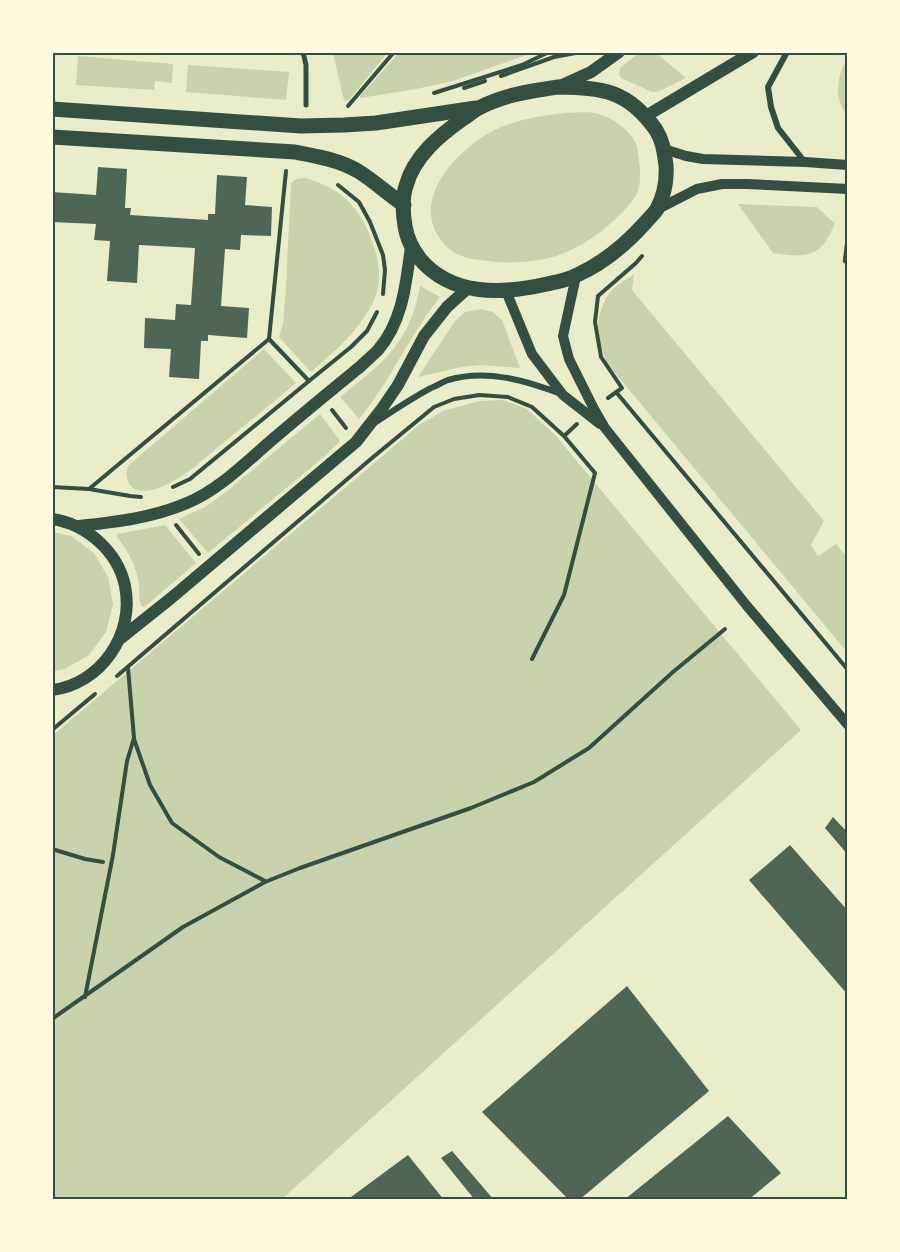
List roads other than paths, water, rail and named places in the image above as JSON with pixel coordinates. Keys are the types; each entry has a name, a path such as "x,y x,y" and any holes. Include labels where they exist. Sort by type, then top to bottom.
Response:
{"main road":[{"path":"558,87 591,72 619,52"},
{"path":"646,116 753,52"},
{"path":"52,109 301,126 344,126 478,108 523,92 558,87 590,87 610,92 631,103 646,116 660,136 664,149 666,173 663,194 656,210 633,236 608,257 576,276 530,288 506,291 468,288 446,280 428,268 411,247 405,228 405,186 412,170 426,151 444,133 478,108"},
{"path":"52,137 295,152 321,157 358,171 404,205"},
{"path":"78,526 120,522 165,512 202,496 361,366 379,348 400,312 411,247"},
{"path":"121,638 209,567 356,441 398,385 424,336 447,307 468,288"},
{"path":"52,519 78,526 100,541 116,562 125,586 127,612 121,638 111,655 98,670 81,681 58,690 52,697"}],"street":[{"path":"303,52 306,65 306,105"},
{"path":"787,52 768,87 771,107 778,128 805,162"},
{"path":"664,149 703,159 848,165"},
{"path":"656,210 698,189 722,184 848,189"},
{"path":"576,276 563,336 569,358 591,412"},
{"path":"506,291 532,354 563,395"},
{"path":"365,429 410,399 447,381 480,375 535,384 563,395 591,412 747,606 848,725"}],"lane":[{"path":"848,237 845,261 848,263"}]}
